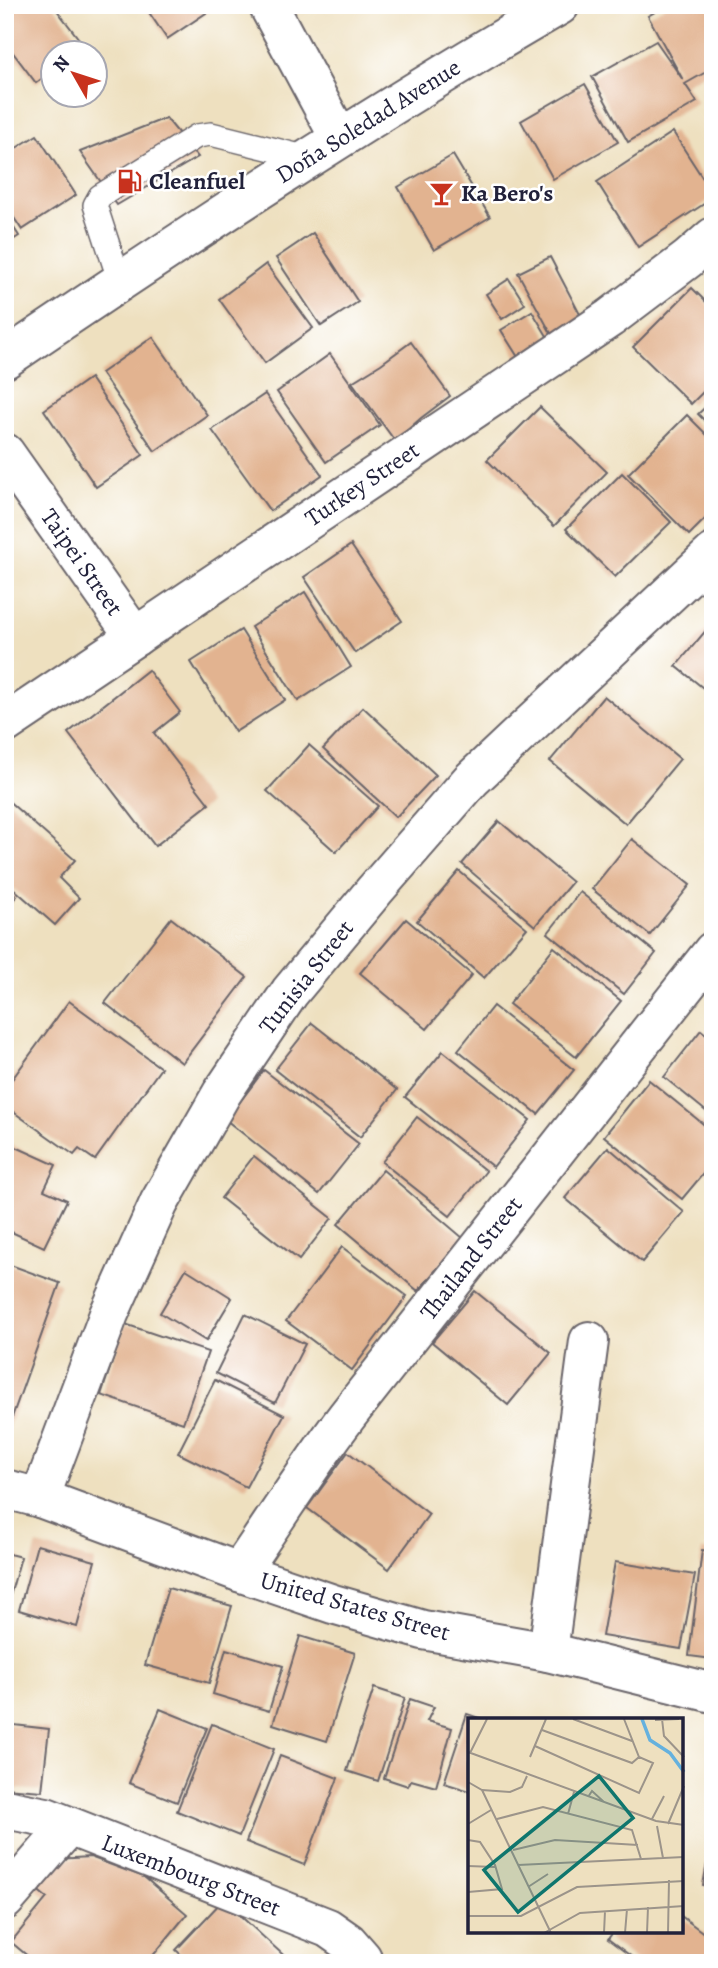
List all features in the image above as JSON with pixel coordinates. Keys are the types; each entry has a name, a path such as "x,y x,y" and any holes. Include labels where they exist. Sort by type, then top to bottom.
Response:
{"street":[{"path":"268,5 323,148"},
{"name":"Doña Soledad Avenue","path":"5,359 323,148 560,5"},
{"name":"Turkey Street","path":"5,724 610,318 713,237"},
{"name":"Taipei Street","path":"5,453 135,637"},
{"name":"Tunisia Street","path":"23,1493 159,1203 222,1093 290,992 471,780 713,553"},
{"name":"Thailand Street","path":"239,1572 315,1458 347,1416 713,951"},
{"path":"548,1652 589,1341"},
{"name":"United States Street","path":"23,1493 333,1604 423,1630 548,1652 713,1693"},
{"name":"Luxembourg Street","path":"5,1810 46,1817 328,1928 348,1942 362,1958 362,1963"},
{"path":"5,1900 68,1827"}],"lane":[{"path":"120,282 95,205 100,196 204,134 323,148"}],"building":[{"path":"5,5 53,5 78,38 38,38 36,83 5,42"},
{"path":"144,5 218,5 167,39"},
{"path":"667,5 713,5 713,68 685,84 697,102 628,142 592,77 656,41 683,80 648,16"},
{"path":"585,84 618,142 553,179 521,121"},
{"name":"Cleanfuel","path":"166,118 198,157 117,205 80,152"},
{"path":"673,132 713,198 638,247 597,182"},
{"path":"37,135 76,195 22,230 5,204 5,155"},
{"path":"453,155 490,217 434,250 398,187"},
{"path":"5,214 19,236 5,245"},
{"path":"313,233 358,302 321,326 276,258"},
{"path":"550,257 583,320 553,337 518,273"},
{"path":"266,264 313,328 265,363 219,299"},
{"path":"509,279 525,304 502,319 486,294"},
{"path":"692,288 713,309 713,382 691,404 633,347"},
{"path":"532,311 553,346 523,365 501,330"},
{"path":"153,337 207,415 155,451 101,373"},
{"path":"411,342 450,396 395,441 352,382"},
{"path":"330,354 380,425 326,462 277,392"},
{"path":"90,378 143,455 96,487 44,410"},
{"path":"265,394 322,475 270,511 212,430"},
{"path":"713,400 713,429 698,414"},
{"path":"540,407 607,472 554,526 487,460"},
{"path":"687,415 713,441 713,511 689,535 628,474"},
{"path":"622,473 671,522 615,577 566,529"},
{"path":"351,545 402,621 355,653 304,577"},
{"path":"305,592 351,667 298,701 251,627"},
{"path":"713,622 713,696 676,666"},
{"path":"241,630 285,700 235,732 191,662"},
{"path":"148,670 180,712 154,733 209,804 155,846 68,733"},
{"path":"604,696 680,759 626,824 550,761"},
{"path":"363,707 436,775 396,817 323,749"},
{"path":"309,745 378,806 336,852 267,791"},
{"path":"5,798 75,860 59,878 79,898 55,925 5,881"},
{"path":"499,821 572,882 535,926 462,864"},
{"path":"632,839 690,885 650,935 592,889"},
{"path":"459,871 527,928 484,978 417,921"},
{"path":"5,887 17,896 5,910"},
{"path":"580,892 656,953 624,994 548,933"},
{"path":"171,918 247,977 182,1063 105,1003"},
{"path":"406,919 472,975 427,1029 360,973"},
{"path":"554,947 621,1001 576,1057 509,1004"},
{"path":"69,1001 161,1068 95,1160 79,1149 74,1155 5,1106 5,1089"},
{"path":"493,1006 574,1070 538,1114 458,1050"},
{"path":"312,1023 397,1090 360,1137 275,1070"},
{"path":"701,1030 713,1040 713,1117 664,1077"},
{"path":"443,1051 530,1120 493,1167 405,1097"},
{"path":"264,1070 359,1144 319,1194 226,1120"},
{"path":"649,1080 713,1132 713,1162 682,1199 604,1136"},
{"path":"417,1117 486,1171 450,1216 382,1162"},
{"path":"5,1142 56,1165 44,1190 67,1200 44,1247 5,1229"},
{"path":"608,1147 684,1212 642,1262 565,1198"},
{"path":"254,1156 332,1218 299,1260 221,1198"},
{"path":"383,1170 463,1238 418,1291 338,1224"},
{"path":"342,1247 407,1296 352,1370 286,1321"},
{"path":"5,1263 60,1283 6,1434 5,1434"},
{"path":"186,1269 232,1298 206,1341 160,1313"},
{"path":"475,1291 551,1353 508,1405 432,1342"},
{"path":"245,1314 305,1344 275,1403 216,1373"},
{"path":"125,1324 208,1352 183,1423 101,1395"},
{"path":"215,1380 284,1415 246,1487 178,1453"},
{"path":"348,1452 429,1514 389,1569 307,1508"},
{"path":"37,1545 95,1561 77,1627 19,1610"},
{"path":"702,1550 713,1551 713,1659 689,1656"},
{"path":"5,1553 21,1557 6,1610 5,1610"},
{"path":"615,1562 695,1575 681,1649 602,1636"},
{"path":"168,1588 232,1606 209,1683 145,1665"},
{"path":"300,1636 355,1653 327,1741 273,1724"},
{"path":"226,1649 283,1666 269,1711 213,1694"},
{"path":"374,1688 405,1698 378,1781 347,1771"},
{"path":"410,1699 434,1707 427,1721 452,1728 436,1787 411,1780 408,1786 384,1778"},
{"path":"160,1709 207,1728 177,1802 129,1783"},
{"path":"467,1714 479,1718 468,1718 468,1790 444,1783"},
{"path":"5,1724 49,1729 42,1791 5,1788"},
{"path":"212,1724 274,1749 239,1836 177,1811"},
{"path":"280,1756 338,1778 304,1865 246,1842"},
{"path":"713,1842 713,1887 703,1885"},
{"path":"90,1857 144,1877 187,1914 147,1963 36,1963 11,1942 47,1898 35,1888 57,1859"},
{"path":"223,1900 292,1963 190,1963 176,1950"},
{"path":"683,1918 713,1940 713,1963 640,1963 608,1939 612,1933 683,1933"}],"place":[{"name":"Cleanfuel","path":"129,181"},
{"name":"Ka Bero's","path":"441,193"}]}
